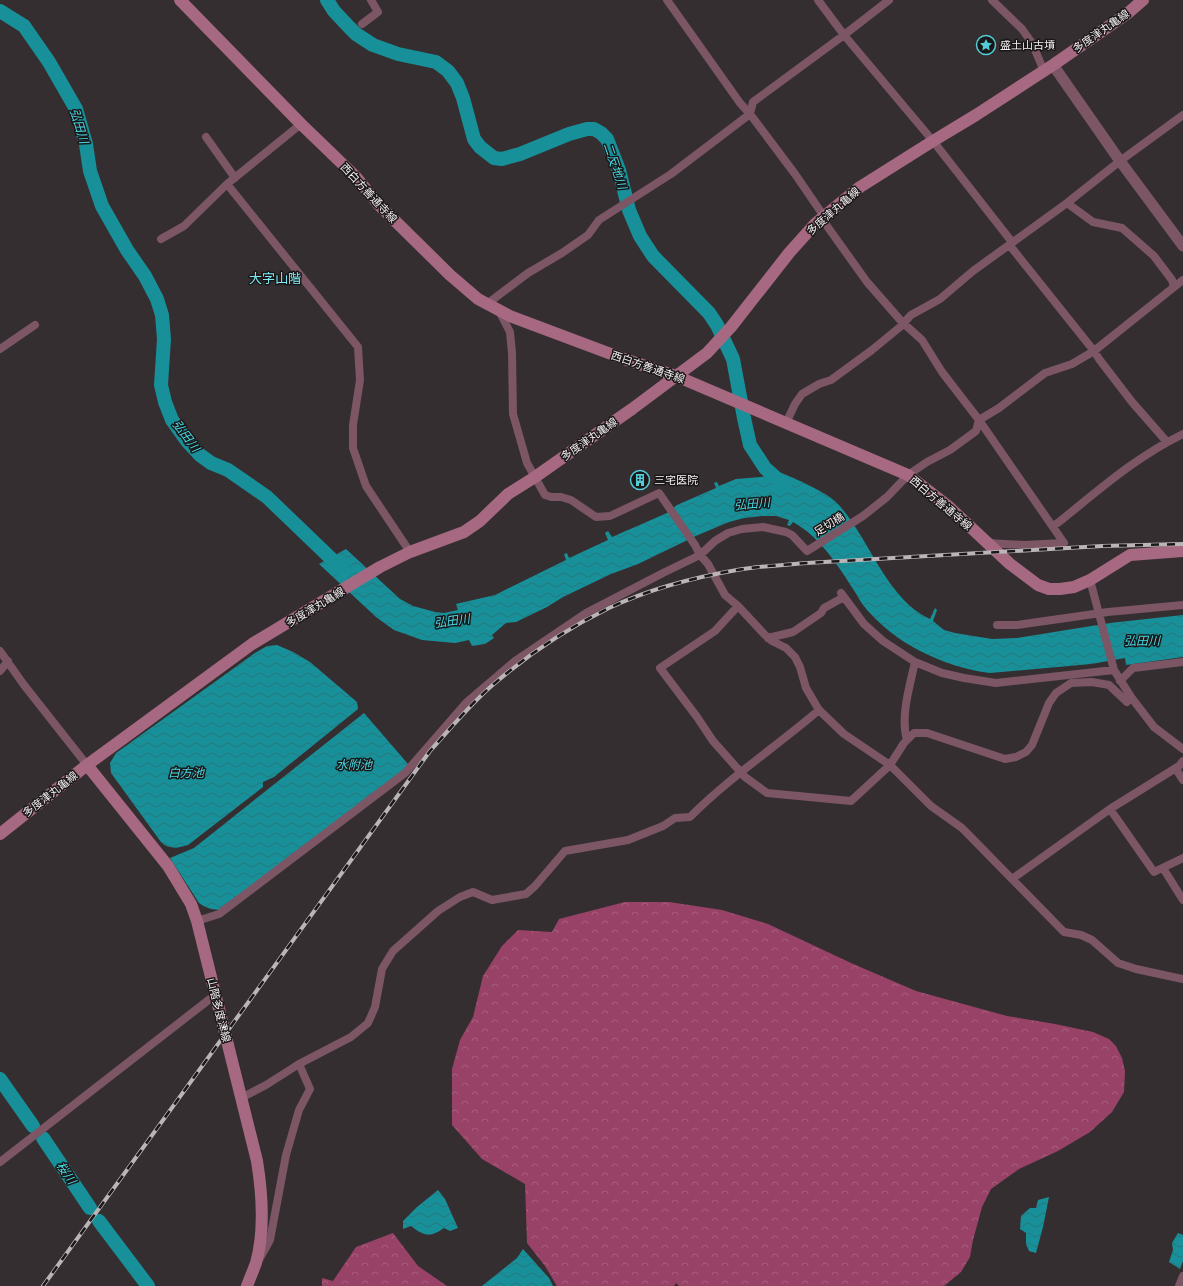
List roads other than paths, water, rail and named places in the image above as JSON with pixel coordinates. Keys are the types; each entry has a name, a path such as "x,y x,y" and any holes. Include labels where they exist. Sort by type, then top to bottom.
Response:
{"main road":[{"name":"西白方善通寺線","path":"180,0 301,124 356,177 379,205 450,275 478,299 487,304 510,316 627,360 676,376 908,475 948,506 1010,564 1038,585 1049,589 1074,587 1090,580 1130,555 1183,551"},
{"name":"多度津丸亀線","path":"0,834 87,765 252,644 380,567 410,552 464,532 480,521 508,494 535,477 632,409 707,353 731,327 789,253 815,224 860,187 976,115 1048,68 1128,13 1143,0"},
{"name":"山階多度津線","path":"87,765 168,866 191,904 197,921 240,1098 257,1161 261,1185 261,1235 256,1262 247,1286"}],"street":[{"path":"362,24 378,12 371,0"},
{"path":"669,0 740,103 795,174 821,212 826,226 867,282 903,323 922,340 942,372 979,420 1064,543 1024,545 988,543"},
{"path":"818,0 844,35 933,141 1012,242 1011,247 1094,351 1132,402 1167,442"},
{"path":"487,304 528,272 562,253 588,235 599,220 671,174 750,114 753,102 889,0"},
{"path":"992,0 1022,29 1048,68 1183,246"},
{"path":"786,423 795,404 802,394 819,384 831,380 872,350 912,315 940,299 973,271 1068,203 1120,161 1183,115"},
{"path":"161,239 184,226 227,184 301,124"},
{"path":"206,137 235,178"},
{"path":"227,184 358,347 360,380 353,425 353,448 366,486 410,552"},
{"path":"1068,203 1093,222 1122,228 1154,256 1172,280 1174,287"},
{"path":"979,420 999,408 1045,373 1072,364 1094,351 1183,280"},
{"path":"499,310 510,332 512,353 513,414 527,464 545,495 551,498 561,497 571,500 596,517 610,516 659,493 695,545 700,555 708,564 725,595 738,606 768,638 786,648 795,657 811,699 819,710 844,734 890,765 931,806 962,828 1064,932 1081,935 1092,940 1118,963 1136,969 1183,979"},
{"path":"0,349 35,325"},
{"name":"足切橋","path":"700,555 715,541 728,533 742,529 763,527 786,532 792,535 807,550 863,516 887,497 908,475 927,462 950,450 976,431 979,420"},
{"path":"1052,526 1059,522 1125,468 1183,434"},
{"path":"197,921 219,914 405,773 467,702 515,661 586,613 700,555"},
{"path":"1090,580 1114,670 1120,681 1154,727 1183,749"},
{"path":"768,638 793,632 821,613 824,608 842,595 864,624 883,642 915,662 942,673 996,683 1114,670"},
{"path":"997,625 1017,625 1100,617 1183,605"},
{"path":"738,606 715,631 660,668 713,741 745,777 767,793 851,801 890,765 904,743 914,732 927,733 1005,759 1016,757 1026,752 1032,745 1049,703 1056,693 1071,683 1092,682 1109,685 1127,702 1131,697"},
{"path":"0,651 24,685 87,765"},
{"path":"0,671 8,661"},
{"path":"907,740 904,729 907,703 915,662"},
{"path":"1120,681 1133,668 1183,662"},
{"path":"240,1098 266,1085 299,1064 351,1037 368,1023 375,1007 382,969 393,951 445,906 460,897 473,892 492,900 526,894 535,886 565,851 628,840 663,826 675,818 690,817 740,772 819,710"},
{"path":"1012,879 1110,810 1181,764"},
{"path":"1181,764 1176,769 1183,780"},
{"path":"1110,810 1154,872 1183,858"},
{"path":"1163,868 1183,900"},
{"path":"0,1162 215,996"},
{"path":"256,1262 262,1256 270,1240 286,1155 299,1110 310,1089 299,1064"},
{"path":"1179,1286 1183,1276"}],"water":[{"name":"弘田川","path":"779,472 818,490 833,499 849,518 890,583 902,598 915,610 930,619 935,608 937,610 933,621 944,630 992,639 1017,638 1110,623 1183,615 1183,657 1126,665 1125,658 1091,664 990,673 972,670 937,659 904,642 875,619 863,605 841,570 820,543 803,528 793,522 790,526 787,525 789,520 776,516 744,518 729,522 698,535 638,564 611,574 516,622 506,623 492,635 494,638 485,644 472,646 469,640 455,643 422,640 394,630 376,617 319,564 346,549 400,599 413,606 444,613 458,610 456,604 495,595 566,560 564,554 567,553 569,558 608,540 605,533 608,531 612,537 667,513 677,505 716,488 714,483 717,482 719,486 736,479 761,477"},
{"name":"白方池","path":"277,645 310,662 357,702 358,709 274,777 263,782 263,787 188,845 174,848 164,845 111,773 110,763 116,753 255,653 267,646"},
{"name":"水附池","path":"364,713 408,764 405,770 225,909 211,909 199,903 170,858 194,848"},
{"path":"438,1190 445,1199 458,1228 450,1231 444,1228 431,1234 423,1234 411,1226 403,1229 403,1221"},
{"path":"1049,1197 1036,1253 1029,1251 1026,1244 1026,1233 1020,1229 1021,1216 1030,1208 1036,1208 1038,1200"},
{"path":"1178,1233 1183,1235 1183,1261 1180,1269 1169,1262 1173,1250 1172,1243"},
{"path":"523,1249 549,1278 553,1286 482,1286 517,1258"}],"waterway":[{"name":"二反地川","path":"327,0 334,11 356,34 373,45 398,54 436,62 448,71 457,83 463,98 474,139 480,147 494,158 502,159 520,154 569,134 587,129 594,129 607,139 619,170 629,210 640,236 653,256 709,313 717,325 733,359 750,445 765,468 785,486"},
{"name":"弘田川","path":"0,11 24,26 49,62 76,109 86,144 90,171 102,206 127,250 145,276 157,299 162,315 164,339 161,385 165,402 172,420 187,441 200,455 211,463 228,470 267,497 344,571"},
{"name":"桜川","path":"0,1079 33,1126"},
{"name":"桜川","path":"43,1138 90,1208"},
{"name":"桜川","path":"99,1221 148,1286"}],"railway":[{"path":"43,1286 430,751 461,716 486,691 522,661 550,642 609,608 639,595 689,580 746,569 807,563 1102,546 1183,544"}],"place":[{"name":"盛土山古墳","path":"986,45"},
{"name":"三宅医院","path":"640,480"}],"district":[{"name":"大字山階","path":"275,278"}]}
